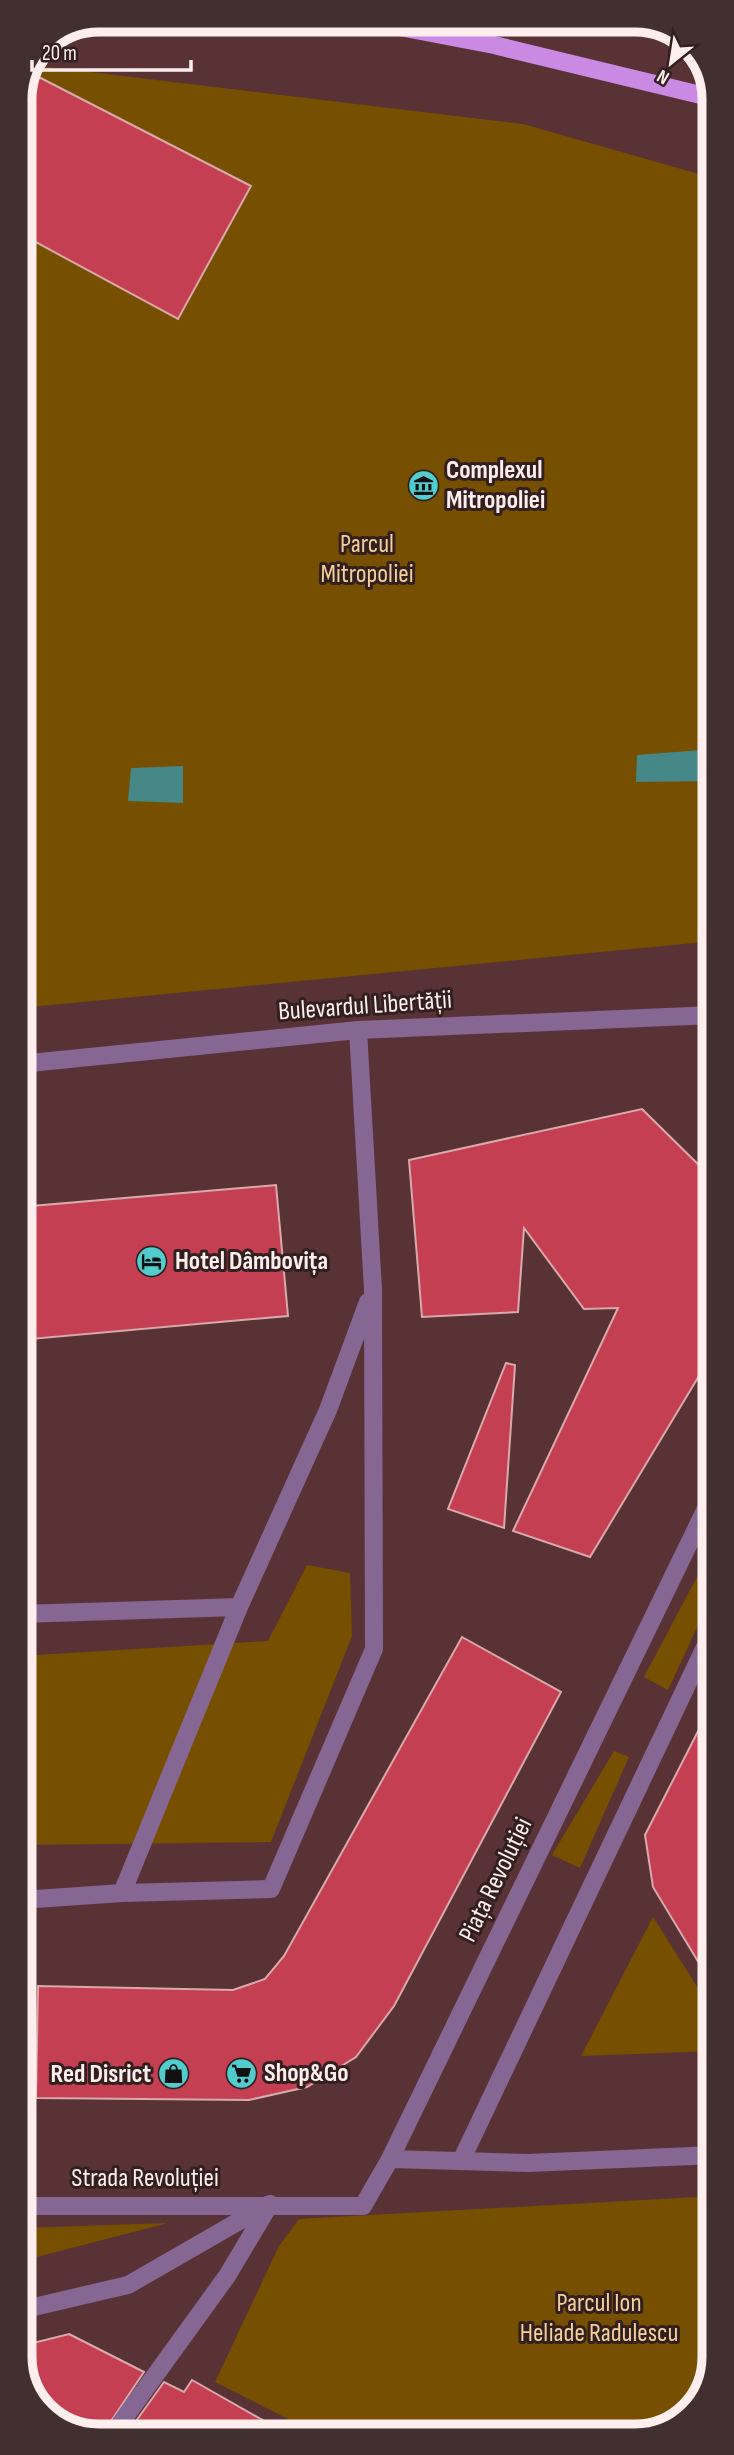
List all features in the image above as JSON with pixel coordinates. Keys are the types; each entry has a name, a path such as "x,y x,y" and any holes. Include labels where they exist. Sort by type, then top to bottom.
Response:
{"main road":[{"path":"426,32 494,45 702,95"}],"street":[{"name":"Bulevardul Libertății","path":"32,1063 358,1030 702,1015"},
{"path":"32,1898 271,1889 374,1649 373,1290 358,1030"},
{"path":"122,1893 239,1607 328,1410 373,1290"},
{"name":"Piața Revoluției","path":"271,2204 363,2206 390,2159 702,1517"},
{"path":"32,1614 239,1607"},
{"path":"461,2161 702,1653"},
{"path":"390,2159 527,2164 702,2156"},
{"path":"32,2308 128,2286 271,2204"},
{"path":"121,2423 227,2276 271,2204"},
{"name":"Strada Revoluției","path":"32,2206 271,2204"}],"green space":[{"name":"Parcul Mitropoliei","path":"40,66 523,124 702,175 702,942 32,1007 32,99 33,86"},
{"path":"307,1565 350,1573 352,1636 271,1842 32,1845 32,1655 268,1641"},
{"path":"702,1567 702,1617 668,1690 644,1677"},
{"path":"614,1751 629,1757 580,1868 552,1855"},
{"path":"653,1917 702,1994 702,2051 581,2056"},
{"name":"Parcul Ion Heliade Radulescu","path":"702,2197 702,2356 696,2386 680,2407 669,2415 635,2424 297,2423 215,2382 279,2246 299,2219"},
{"path":"168,2223 32,2258 32,2228"}],"water":[{"path":"702,750 702,781 636,782 637,755"},
{"path":"183,766 183,803 128,801 131,768"}],"building":[{"path":"36,76 251,186 178,319 32,240 32,99"},
{"path":"642,1109 702,1168 702,1371 590,1557 513,1531 618,1308 584,1309 524,1228 518,1312 422,1317 409,1160"},
{"name":"Hotel Dâmbovița","path":"276,1185 288,1316 32,1339 32,1206"},
{"path":"506,1363 515,1365 504,1528 448,1509"},
{"path":"462,1637 561,1692 394,2006 356,2057 307,2087 249,2100 36,2098 38,1986 233,1990 265,1979 284,1956"},
{"path":"702,1723 702,1968 653,1887 645,1835"},
{"path":"69,2334 144,2372 110,2423 86,2422 65,2415 54,2407 40,2390 33,2369 32,2343"},
{"path":"192,2380 268,2423 135,2423 164,2382 184,2392"}],"place":[{"name":"Complexul Mitropoliei","path":"423,485"},
{"name":"Hotel Dâmbovița","path":"152,1261"},
{"name":"Shop&Go","path":"241,2073"},
{"name":"Red Disrict","path":"174,2074"}]}
